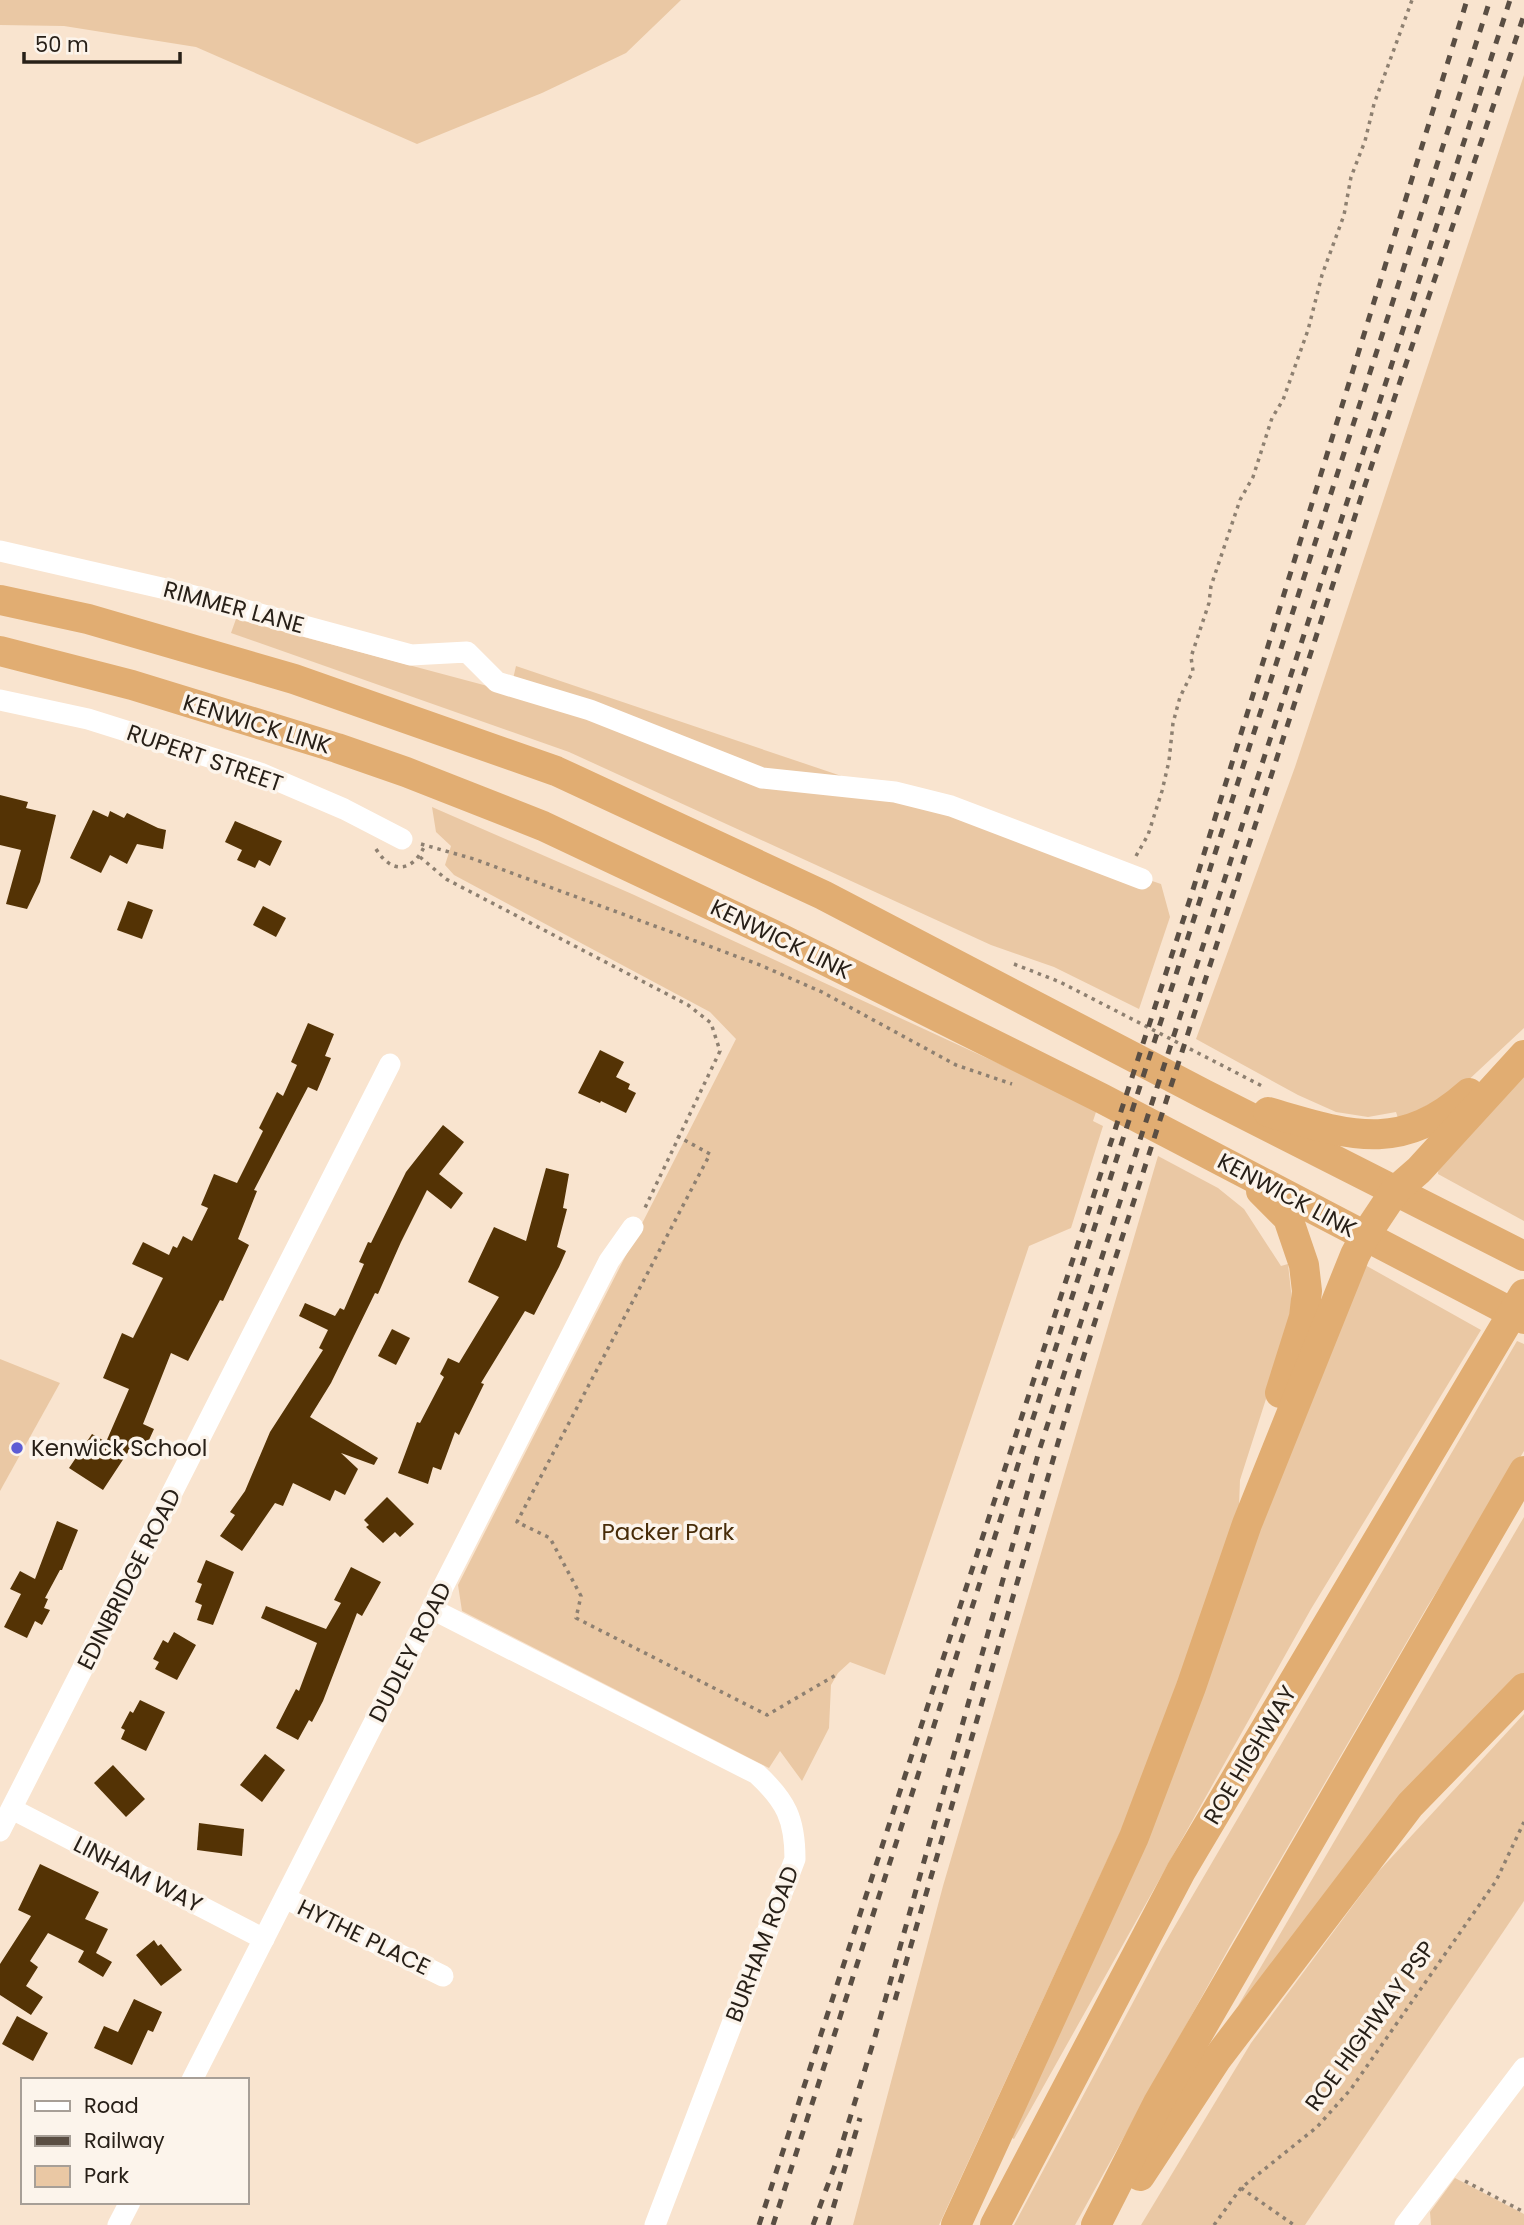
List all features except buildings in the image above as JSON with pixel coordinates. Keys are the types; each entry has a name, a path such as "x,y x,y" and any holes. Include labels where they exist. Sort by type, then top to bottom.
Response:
{"highway":[{"path":"0,600 88,619 294,678 556,771 823,895 1193,1089 1524,1256"},
{"name":"KENWICK LINK","path":"0,651 132,685 314,741 406,772 543,826 772,934 1101,1098 1524,1319"},
{"path":"1193,1089 1336,1132 1394,1134 1423,1125 1449,1111 1524,1045"},
{"path":"956,2225 1134,1837 1191,1687 1247,1524 1349,1268 1365,1236 1395,1191 1419,1170 1524,1055"},
{"path":"1241,1171 1288,1218 1304,1265 1307,1290 1304,1317 1252,1476 1247,1524"},
{"name":"ROE HIGHWAY","path":"995,2225 1181,1871 1524,1294"},
{"path":"1096,2225 1158,2104 1524,1471"},
{"path":"1104,2225 1216,2060 1410,1805 1524,1688"}],"street":[{"name":"RIMMER LANE","path":"0,551 179,592 411,655 467,652 497,682 590,710 761,778 895,792 951,806 1134,877"},
{"name":"RUPERT STREET","path":"0,700 88,719 260,774 344,809 402,839"},
{"name":"EDINBRIDGE ROAD","path":"0,1831 390,1065"},
{"name":"DUDLEY ROAD","path":"193,2078 609,1261 633,1227"},
{"name":"BURHAM ROAD","path":"432,1609 757,1773 776,1791 789,1812 795,1836 795,1859 655,2225"},
{"name":"LINHAM WAY","path":"12,1809 264,1939"},
{"name":"HYTHE PLACE","path":"285,1898 443,1976"},
{"path":"1405,2225 1524,2068"},
{"path":"118,2225 129,2204"}],"path":[{"path":"1134,877 1162,791 1169,761 1173,723 1180,697 1193,671 1191,657 1209,603 1211,586 1240,500 1253,477 1272,418 1283,400 1308,330 1322,275 1344,215 1351,177 1365,141 1374,104 1412,0"},
{"path":"402,839 474,859 760,965 822,992 956,1065 1023,1088"},
{"path":"420,857 446,878 688,1005 711,1023 720,1051 677,1136 646,1206 633,1227"},
{"path":"1130,1019 1197,1054"},
{"path":"677,1136 710,1154 517,1522 550,1538 581,1596 576,1618 768,1715 836,1675"},
{"name":"ROE HIGHWAY PSP","path":"1214,2225 1241,2188 1317,2127 1351,2089 1496,1881 1524,1822"},
{"path":"1465,2181 1524,2211"},
{"path":"1241,2188 1294,2225"}],"green space":[{"path":"0,0 681,0 626,53 542,93 417,144 196,47 64,26 0,25"},
{"path":"1524,75 1524,1028 1462,1086 1399,1121 1396,1112 1368,1117 1336,1112 1298,1095 1196,1039 1295,767"},
{"path":"236,619 510,692 516,666 1161,884 1170,917 1139,1009 1054,967 991,945 569,752 231,633"},
{"name":"Packer Park","path":"432,807 632,894 1097,1109 1093,1121 1103,1126 1071,1228 1029,1246 885,1675 850,1662 838,1673 831,1685 829,1728 802,1781 780,1751 769,1768 462,1611 458,1585 736,1039 710,1012 454,875 445,865 451,846 436,832"},
{"path":"1524,1075 1524,1221 1438,1174 1439,1161"},
{"path":"1158,1156 1218,1188 1244,1209 1281,1266 1288,1264 1291,1321 1240,1480 1239,1506 1141,1787 939,2225 853,2225 943,1886"},
{"path":"1365,1265 1481,1330 1311,1609 1014,2139 1005,2134 1316,1370"},
{"path":"1517,1341 1524,1344 1524,1451 1427,1607 1230,1946 1075,2225 1014,2225 1162,1948"},
{"name":"Kenwick School","path":"0,1359 60,1383 0,1491"},
{"path":"1524,1517 1524,1677 1238,2006"},
{"path":"1524,1714 1524,1901 1305,2225 1141,2225 1251,2043 1377,1873"},
{"path":"1455,2178 1524,2214 1524,2225 1431,2225 1430,2212"}],"railway":[{"path":"759,2225 1191,896 1467,0"},
{"path":"773,2225 1490,0"},
{"path":"813,2225 837,2160 874,2040 1039,1451 1510,0"},
{"path":"895,2000 1079,1371 1365,485 1524,15"},
{"path":"828,2225 860,2118"}],"place":[{"name":"Kenwick School","path":"17,1448"}]}
